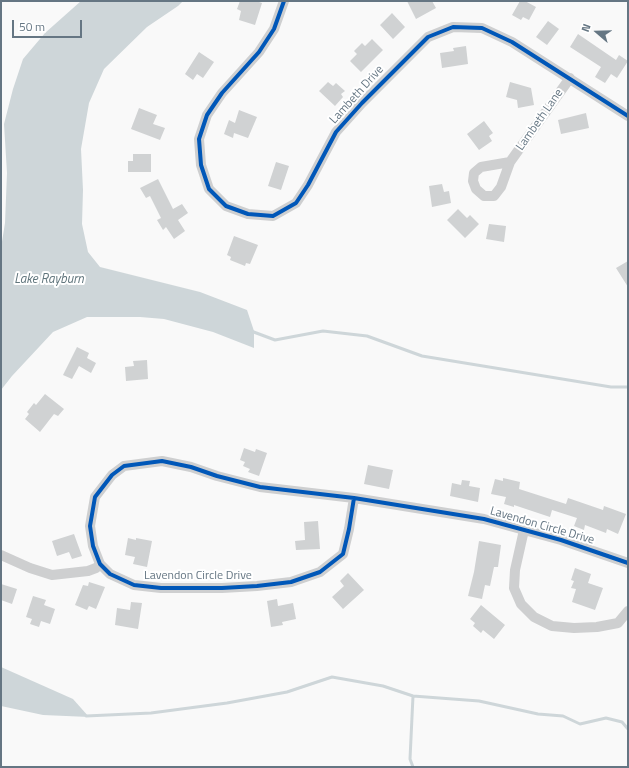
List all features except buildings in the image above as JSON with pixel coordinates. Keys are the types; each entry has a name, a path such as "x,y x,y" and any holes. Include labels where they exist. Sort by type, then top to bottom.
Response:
{"street":[{"name":"Lambeth Drive","path":"284,1 274,29 259,52 218,99 207,115 199,139 200,165 209,189 226,206 248,214 273,216 296,204 308,185 336,132 384,79 428,37 453,27 482,28 512,42 628,116"},
{"name":"Lambeth Lane","path":"510,162 570,78"},
{"name":"Lavendon Circle Drive","path":"354,498 343,554 320,572 290,582 222,588 161,588 134,585 110,574 100,564 93,546 90,526 95,498 112,475 124,466 162,461 191,467 217,476 260,487 354,498 484,520 582,547 628,563"},
{"path":"524,530 515,570 514,588 521,604 534,617 552,626 574,628 597,627 618,623 628,612"},
{"path":"1,555 30,568 52,575 88,571 96,568 100,564"}],"water":[{"name":"Lake Rayburn","path":"81,1 183,1 147,27 104,69 89,103 81,149 83,190 82,224 88,252 100,267 200,292 247,310 254,331 254,348 213,332 164,319 140,317 87,317 53,332 1,390 1,248 5,223 7,173 4,124 23,59 45,33"},
{"path":"1,667 73,699 89,717 43,715 1,706"}],"waterway":[{"path":"251,331 275,340 323,331 367,336 422,356 611,387 628,387"},
{"path":"86,716 151,713 227,703 287,692 332,677 383,686 413,696 479,701 538,714 563,716 580,724 606,718 622,722 628,729"},
{"path":"413,696 410,759 413,767"}],"cycle path":[{"path":"284,1 274,29 259,52 222,93 207,115 199,139 201,165 209,189 226,206 248,214 273,216 296,203 308,185 336,132 362,103 428,37 453,27 482,28 512,42 628,116"},
{"path":"354,498 343,554 320,572 291,582 257,586 222,588 161,588 134,585 110,574 100,564 93,546 90,526 95,497 112,475 124,466 162,461 191,467 217,476 260,487 354,498 484,519 561,540 628,563"}]}
